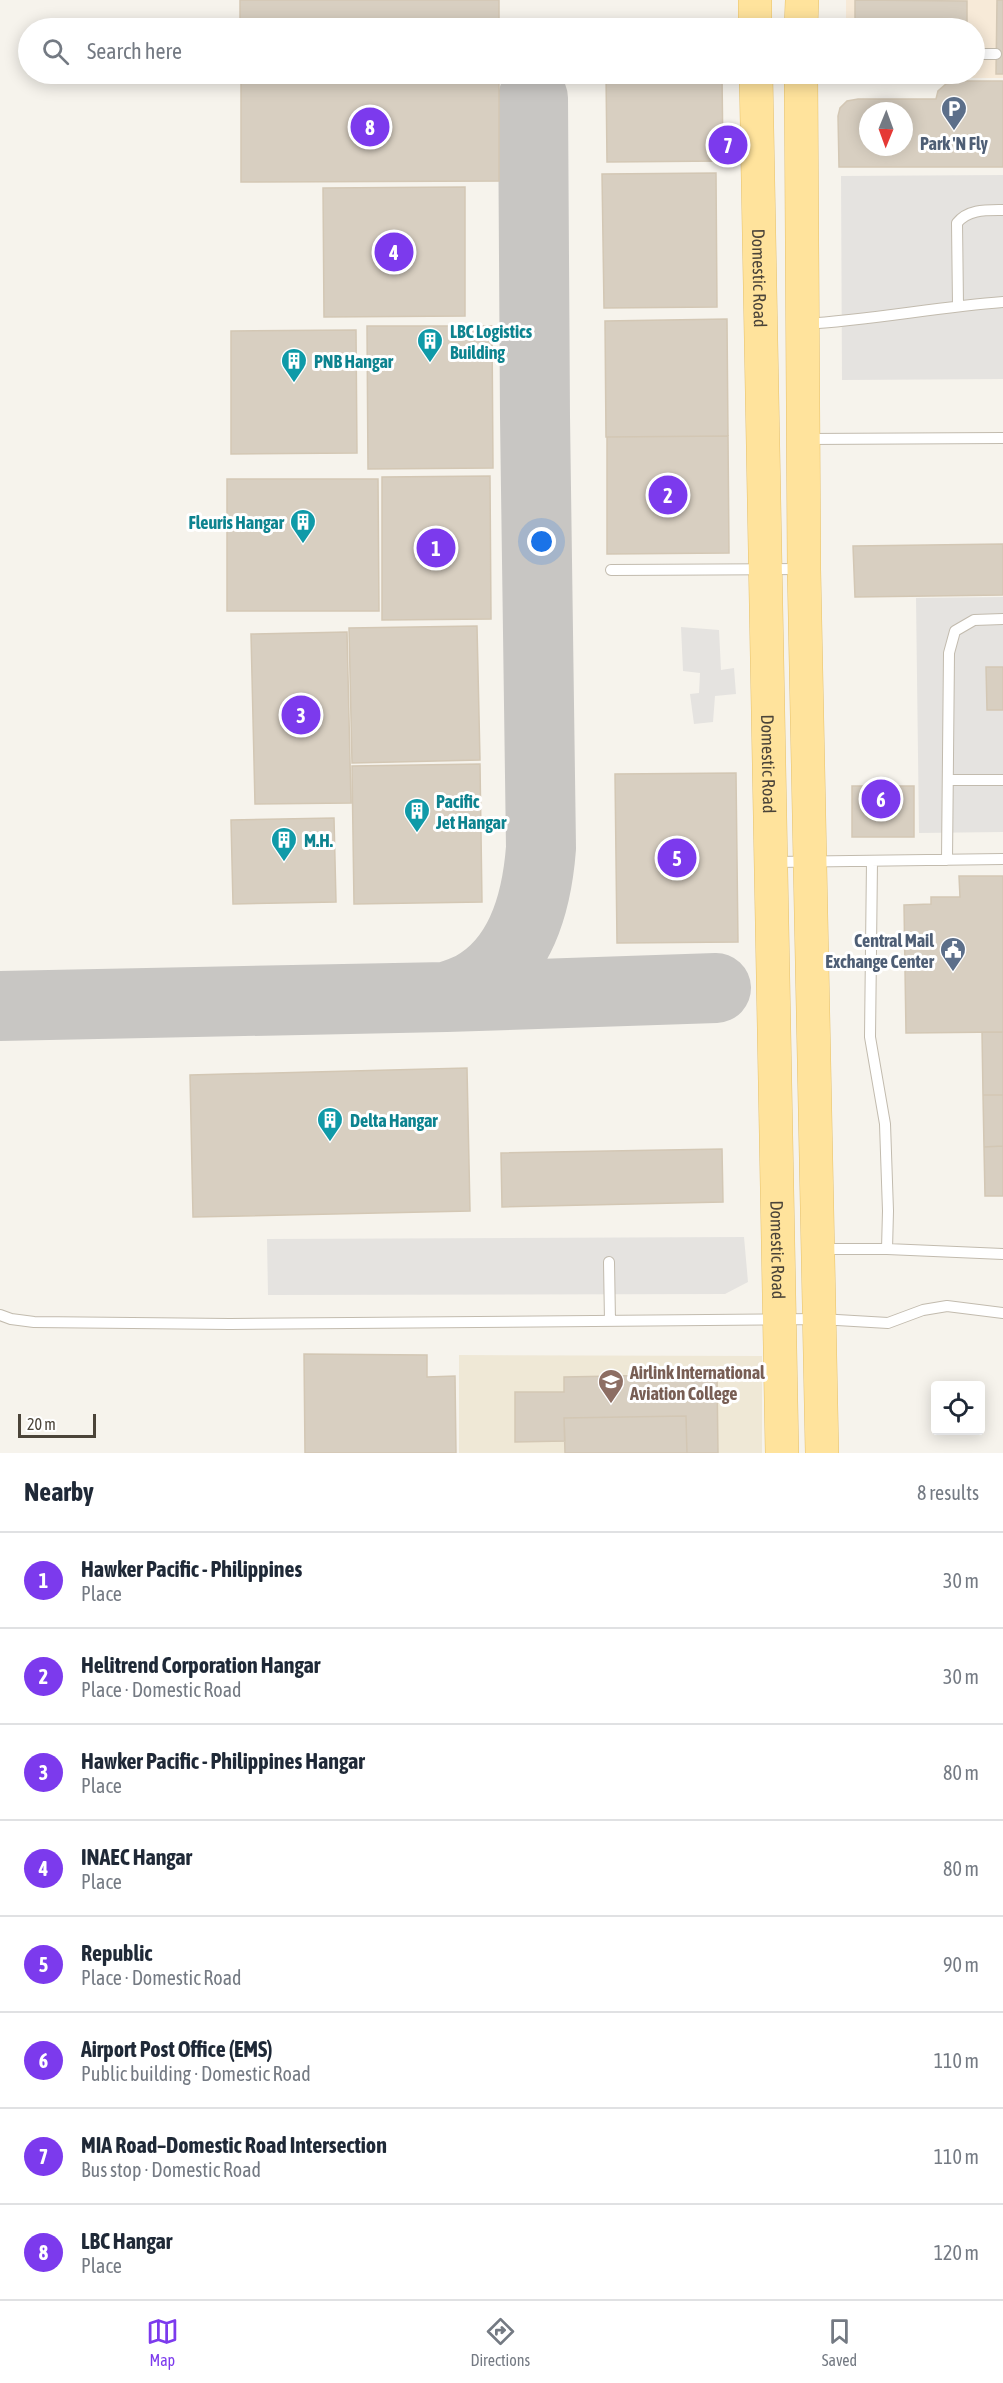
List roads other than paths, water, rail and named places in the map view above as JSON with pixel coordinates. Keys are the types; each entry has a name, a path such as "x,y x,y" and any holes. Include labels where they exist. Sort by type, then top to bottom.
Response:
{"main road":[{"path":"755,0 755,18"},
{"path":"801,18 802,0"},
{"name":"Domestic Road","path":"756,84 782,1453"},
{"path":"801,84 804,569 812,861 822,1453"}],"lane":[{"path":"985,54 996,54"},
{"path":"958,305 957,223 963,215 976,211 1003,210"},
{"path":"802,324 851,320 958,305 1003,302"},
{"path":"803,439 1003,438"},
{"path":"611,570 804,569"},
{"path":"947,860 949,653 955,631 974,620 1003,619"},
{"path":"948,780 1003,780"},
{"path":"771,862 1003,859"},
{"path":"873,861 870,1036 885,1124 887,1249"},
{"path":"819,1248 1003,1254"},
{"path":"609,1262 610,1321"},
{"path":"0,1315 11,1319 57,1322 230,1324 820,1319 888,1323 923,1310 947,1306 1003,1313"}],"place":[{"name":"LBC Hangar","path":"370,127"},
{"name":"Park 'N Fly","path":"954,132"},
{"name":"MIA Road–Domestic Road Intersection","path":"728,145"},
{"name":"INAEC Hangar","path":"394,252"},
{"name":"LBC Logistics Building","path":"430,364"},
{"name":"PNB Hangar","path":"294,384"},
{"name":"Helitrend Corporation Hangar","path":"668,495"},
{"name":"Fleuris Hangar","path":"303,545"},
{"name":"Hawker Pacific - Philippines","path":"436,548"},
{"name":"Hawker Pacific - Philippines Hangar","path":"301,715"},
{"name":"Airport Post Office (EMS)","path":"881,799"},
{"name":"Pacific Jet Hangar","path":"417,834"},
{"name":"Republic","path":"677,858"},
{"name":"M.H.","path":"284,863"},
{"name":"Central Mail Exchange Center","path":"953,973"},
{"name":"Delta Hangar","path":"330,1143"},
{"name":"Airlink International Aviation College","path":"611,1405"}]}
